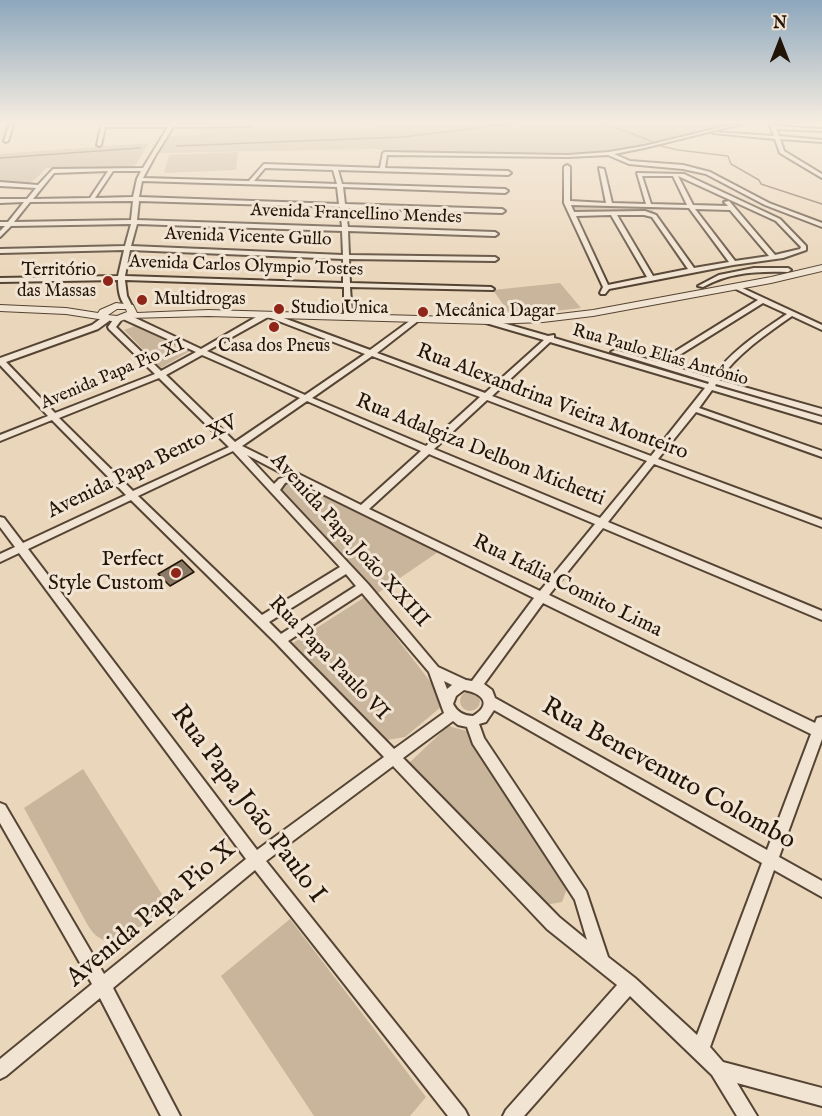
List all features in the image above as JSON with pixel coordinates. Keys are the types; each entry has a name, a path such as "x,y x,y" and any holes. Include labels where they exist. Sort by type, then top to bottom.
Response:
{"street":[{"path":"0,235 49,174"},
{"path":"92,199 108,174"},
{"path":"127,313 120,292 121,278 126,248 134,222 135,199 142,174"},
{"path":"250,183 257,174"},
{"path":"337,174 345,230 344,256 348,317"},
{"path":"567,174 567,202 605,290 692,270 803,250 804,247 778,220 682,175 642,174"},
{"path":"602,174 609,204"},
{"path":"639,174 649,205"},
{"path":"710,174 767,204 822,225"},
{"path":"675,175 691,207 733,263"},
{"path":"140,179 505,191"},
{"path":"0,184 38,187"},
{"path":"722,194 729,206 773,257"},
{"path":"0,201 135,199 502,211"},
{"path":"567,202 691,207 729,206 740,203"},
{"path":"613,213 651,279"},
{"path":"572,214 645,213 654,216 692,270"},
{"name":"Avenida Francellino Mendes","path":"0,224 134,222 495,234"},
{"name":"Avenida Vicente Gullo","path":"0,251 126,248 495,259"},
{"path":"593,313 601,307 626,300 701,286 736,273 788,270 822,260"},
{"path":"724,264 736,273"},
{"path":"713,266 722,278 736,287 822,328"},
{"path":"0,308 504,321 593,313 736,287 822,268"},
{"path":"722,278 757,272 771,280"},
{"name":"Avenida Carlos Olympio Tostes","path":"0,280 121,278 491,289"},
{"path":"0,361 95,327 120,292"},
{"path":"660,364 763,300"},
{"path":"107,312 127,313"},
{"name":"Rua Adalgiza Delbon Michetti","path":"127,313 203,353 305,399 602,521 822,616"},
{"name":"Avenida Papa João XXIII","path":"127,313 112,327 233,445 364,587 434,670 450,709"},
{"path":"470,685 486,692 491,702 488,713 472,721 464,720 450,709 449,694 470,685 694,409 726,364 752,341 791,314"},
{"name":"Avenida Papa Pio XI","path":"0,438 160,375 268,315"},
{"name":"Rua Alexandrina Vieira Monteiro","path":"268,315 822,524"},
{"name":"Avenida Papa Bento XV","path":"0,558 233,445 370,354 415,319"},
{"path":"541,331 539,326 543,319"},
{"name":"Rua Paulo Elias Antônio","path":"489,321 699,375 713,383 822,420"},
{"path":"363,509 551,337 541,331 504,321"},
{"name":"Rua Paulo Elias Antônio","path":"551,337 822,412"},
{"name":"Rua Papa Paulo VI","path":"0,361 53,417 280,640 553,923 629,984"},
{"path":"699,375 726,364"},
{"path":"694,409 822,454"},
{"name":"Rua Itália Comito Lima","path":"233,445 542,596 821,728"},
{"path":"274,491 282,481 295,477"},
{"name":"Rua Papa João Paulo I","path":"0,520 256,860 459,1116"},
{"path":"260,622 347,568"},
{"path":"280,640 364,587"},
{"name":"Avenida Papa João XXIII","path":"434,670 470,685"},
{"name":"Rua Benevenuto Colombo","path":"491,702 822,889"},
{"name":"Avenida Papa Pio X","path":"0,1070 256,860 392,758 450,709"},
{"path":"472,721 478,740 581,896 601,960"},
{"path":"700,1050 769,860 821,728"},
{"path":"0,810 103,987 171,1116"},
{"path":"512,1116 629,984 718,1069 748,1116"},
{"path":"718,1069 822,1097"}],"shaded area":[{"path":"0,174 40,174 26,184 0,182"},
{"path":"572,204 687,209 653,210 654,213 576,212 570,206"},
{"path":"560,283 581,308 511,316 493,290"},
{"path":"135,326 190,351 161,368 124,330"},
{"path":"296,481 441,550 378,593 281,491 284,484"},
{"path":"365,597 439,693 441,707 405,737 387,740 293,643"},
{"path":"466,691 474,691 480,697 480,705 474,711 466,711 460,705 460,697"},
{"path":"448,726 467,731 476,749 569,883 562,902 545,905 408,764"},
{"path":"83,769 168,904 135,931 116,940 98,937 91,930 24,808"},
{"path":"290,919 426,1097 410,1116 314,1116 221,976"}],"building":[{"name":"Perfect Style Custom","path":"182,560 194,572 170,586 158,574"}],"waterway":[{"path":"749,174 759,180 761,184 822,204"}],"place":[{"name":"Território das Massas","path":"108,281"},
{"name":"Multidrogas","path":"142,300"},
{"name":"Studio Unica","path":"279,309"},
{"name":"Mecânica Dagar","path":"423,312"},
{"name":"Casa dos Pneus","path":"274,327"},
{"name":"Perfect Style Custom","path":"176,573"}]}
